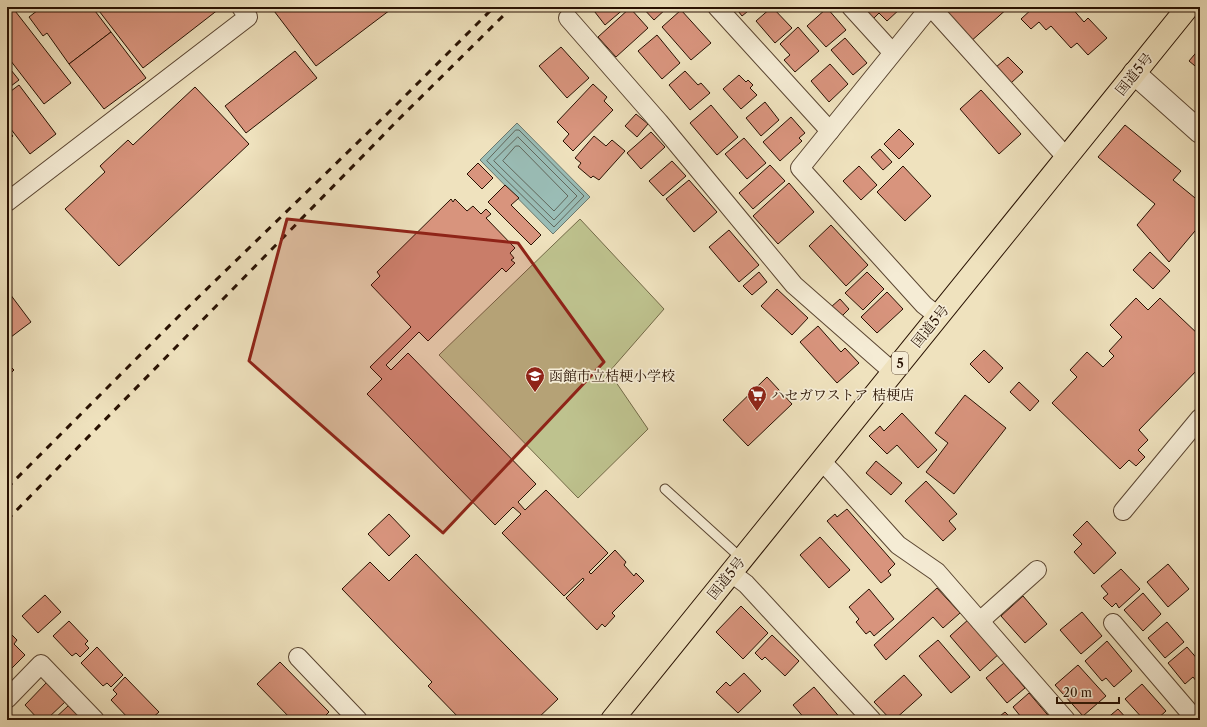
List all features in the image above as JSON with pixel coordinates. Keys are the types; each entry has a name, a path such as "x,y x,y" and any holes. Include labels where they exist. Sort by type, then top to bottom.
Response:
{"highway":[{"name":"国道5号","path":"612,720 1188,7"}],"street":[{"path":"7,202 248,17 241,7"},
{"path":"717,7 830,131"},
{"path":"851,7 892,52"},
{"path":"938,316 924,305 800,168 892,52 930,7 1066,157"},
{"path":"568,18 660,122 794,285 893,372"},
{"path":"1134,73 1200,132"},
{"path":"1123,511 1200,418"},
{"path":"821,461 898,545 937,572 1066,720"},
{"path":"736,565 746,584 872,720"},
{"path":"980,621 1037,570"},
{"path":"1113,623 1196,720"},
{"path":"298,657 358,720"},
{"path":"7,699 41,664 95,720"}],"lane":[{"path":"665,489 736,565"}],"highlighted area":[{"path":"287,219 518,243 604,362 443,533 249,361"}],"green space":[{"path":"580,219 664,309 609,372 648,429 578,498 439,355"}],"water":[{"path":"517,123 590,197 553,234 480,160"}],"building":[{"path":"7,7 12,7 71,83 44,104 7,56"},
{"path":"42,7 92,7 111,32 69,64 47,33 43,36 29,17"},
{"path":"96,7 217,7 219,9 143,68"},
{"path":"271,7 394,7 316,66"},
{"path":"591,7 626,7 605,25"},
{"path":"642,7 668,7 654,20"},
{"path":"735,7 753,7 742,16"},
{"path":"772,7 792,28 775,43 756,21"},
{"path":"796,7 804,7 800,11"},
{"path":"863,7 902,7 887,21 879,13 873,19"},
{"path":"951,7 1009,7 969,43 943,14"},
{"path":"1034,7 1046,7 1050,11 1055,7 1071,7 1084,22 1088,18 1107,38 1088,55 1077,43 1071,48 1051,26 1046,30 1039,22 1031,29 1021,19"},
{"path":"630,8 648,28 616,57 598,37"},
{"path":"827,8 846,30 826,47 807,26"},
{"path":"681,10 711,43 691,60 662,27"},
{"path":"798,27 819,51 795,72 784,60 790,55 780,44"},
{"path":"111,32 146,78 104,109 69,64"},
{"path":"657,35 680,63 662,79 638,51"},
{"path":"845,38 867,63 853,75 831,50"},
{"path":"561,47 589,78 567,98 539,66"},
{"path":"1200,48 1200,70 1189,61"},
{"path":"295,51 317,78 246,133 225,106"},
{"path":"1008,57 1023,72 1011,83 996,67"},
{"path":"830,64 848,84 829,102 811,81"},
{"path":"7,65 19,80 7,89"},
{"path":"685,71 698,85 701,83 710,93 690,110 669,85"},
{"path":"739,75 746,82 748,80 753,85 750,88 757,95 741,109 723,89"},
{"path":"593,84 607,97 604,101 613,110 573,151 563,141 569,134 557,122"},
{"path":"19,85 56,134 30,154 7,124 7,94"},
{"path":"195,87 249,144 119,266 65,209 105,172 100,166 128,140 133,145"},
{"path":"981,90 1021,134 999,154 960,109"},
{"path":"765,102 779,120 761,136 746,118"},
{"path":"711,105 738,137 717,155 690,123"},
{"path":"636,114 648,124 637,137 625,126"},
{"path":"791,117 805,133 799,138 802,141 780,161 763,142"},
{"path":"1125,125 1181,171 1173,180 1200,202 1200,225 1169,262 1137,225 1155,204 1098,157"},
{"path":"7,129 13,136 7,141"},
{"path":"899,129 914,144 899,159 884,144"},
{"path":"651,132 665,147 641,169 627,153"},
{"path":"594,136 606,146 612,140 625,151 599,180 593,176 591,178 578,167 581,163 575,158"},
{"path":"744,138 766,163 747,179 725,154"},
{"path":"880,149 892,162 883,170 871,157"},
{"path":"672,161 686,176 663,196 649,181"},
{"path":"478,163 493,178 482,189 467,174"},
{"path":"770,165 785,181 753,209 739,193"},
{"path":"859,166 877,185 861,200 843,181"},
{"path":"903,166 931,196 905,221 877,192"},
{"path":"689,180 717,212 694,232 666,199"},
{"path":"789,183 814,212 778,244 753,216"},
{"path":"505,185 519,198 511,205 541,235 531,245 488,202"},
{"path":"451,199 453,202 455,199 467,211 473,206 481,214 486,209 491,214 486,218 515,248 510,253 514,258 511,260 515,263 506,272 502,268 428,341 419,332 386,365 391,370 408,353 536,484 518,502 525,510 546,490 608,553 589,572 591,574 615,550 626,562 624,565 634,576 636,573 644,581 612,613 615,616 605,627 602,624 597,630 566,598 584,580 583,578 564,596 502,533 521,514 513,507 495,525 367,394 382,379 370,367 411,327 371,285 380,276 377,272"},
{"path":"831,225 868,265 846,286 809,246"},
{"path":"729,230 759,265 739,282 709,247"},
{"path":"1150,252 1170,271 1153,289 1133,270"},
{"path":"759,272 767,282 752,295 743,286"},
{"path":"867,272 884,289 863,310 845,293"},
{"path":"777,289 808,318 792,335 761,306"},
{"path":"7,290 31,322 7,340"},
{"path":"887,292 903,309 877,333 861,317"},
{"path":"1136,298 1148,310 1160,298 1200,336 1200,367 1139,430 1148,440 1138,450 1145,457 1136,466 1129,460 1120,469 1052,403 1077,377 1070,370 1087,352 1103,367 1114,356 1109,351 1122,337 1110,325"},
{"path":"840,299 849,309 840,318 831,307"},
{"path":"818,326 841,352 845,348 859,363 837,383 800,342"},
{"path":"984,350 1003,368 989,383 970,364"},
{"path":"7,363 14,370 7,377"},
{"name":"ハセガワストア 桔梗店","path":"767,377 792,404 748,446 723,420"},
{"path":"1019,382 1039,401 1030,411 1010,392"},
{"path":"965,395 1006,428 954,494 926,472 948,443 935,433"},
{"path":"902,413 937,450 918,468 897,445 887,454 869,436 880,426 884,431"},
{"path":"876,461 902,483 891,495 866,473"},
{"path":"926,481 957,514 949,521 956,529 943,541 905,501"},
{"path":"847,509 895,564 888,571 891,575 881,583 827,521 835,514 837,517"},
{"path":"389,514 410,536 389,556 368,534"},
{"path":"1087,521 1116,553 1094,574 1074,552 1082,544 1073,535"},
{"path":"820,537 850,570 829,588 800,555"},
{"path":"416,554 558,699 536,720 461,720 428,686 432,682 342,589 370,562 389,581"},
{"path":"1168,564 1189,589 1168,607 1147,582"},
{"path":"1121,569 1140,589 1119,608 1116,603 1112,607 1103,598 1108,594 1101,586"},
{"path":"937,588 960,613 943,628 933,617 886,660 874,645"},
{"path":"869,589 894,619 874,636 870,631 866,634 856,622 859,619 849,607"},
{"path":"1143,593 1161,614 1143,631 1124,610"},
{"path":"45,595 61,612 38,633 22,616"},
{"path":"1023,596 1047,624 1025,643 1001,616"},
{"path":"741,606 768,633 743,659 716,632"},
{"path":"1082,612 1102,636 1081,654 1060,630"},
{"path":"969,619 1000,653 980,671 950,636"},
{"path":"69,621 88,641 85,644 89,648 80,657 76,653 72,656 53,636"},
{"path":"1167,622 1184,642 1165,658 1148,638"},
{"path":"9,632 17,640 14,644 25,655 10,670 7,666 7,633"},
{"path":"772,635 799,661 785,676 765,657 762,660 755,653"},
{"path":"938,640 970,677 951,693 919,656"},
{"path":"1107,641 1132,671 1114,687 1106,678 1102,681 1085,661"},
{"path":"97,647 123,675 111,687 107,683 103,686 81,663"},
{"path":"1187,647 1200,662 1200,679 1197,682 1193,677 1185,684 1168,663"},
{"path":"280,662 329,712 321,720 292,720 257,684"},
{"path":"1004,663 1025,688 1007,703 986,678"},
{"path":"1078,665 1106,696 1083,716 1055,685"},
{"path":"744,673 761,691 738,713 716,692 726,682 730,686"},
{"path":"904,675 922,695 894,720 891,720 874,702"},
{"path":"125,677 159,712 150,720 130,720 111,700 117,694 113,690"},
{"path":"47,682 66,701 46,720 39,720 25,705"},
{"path":"1142,684 1166,711 1156,720 1144,720 1125,699"},
{"path":"814,687 842,720 806,720 793,705"},
{"path":"1029,693 1052,720 1019,719 1021,717 1013,707"},
{"path":"68,706 82,720 53,720"},
{"path":"1118,709 1128,720 1105,720"},
{"path":"9,712 15,718 17,717 20,720 7,720 7,714"},
{"path":"1005,712 1013,720 995,720"}],"railway":[{"path":"7,488 179,316 389,112 494,7"},
{"path":"7,520 400,118 512,7"}],"place":[{"name":"函館市立桔梗小学校","path":"535,393"},
{"name":"ハセガワストア 桔梗店","path":"757,412"}]}
